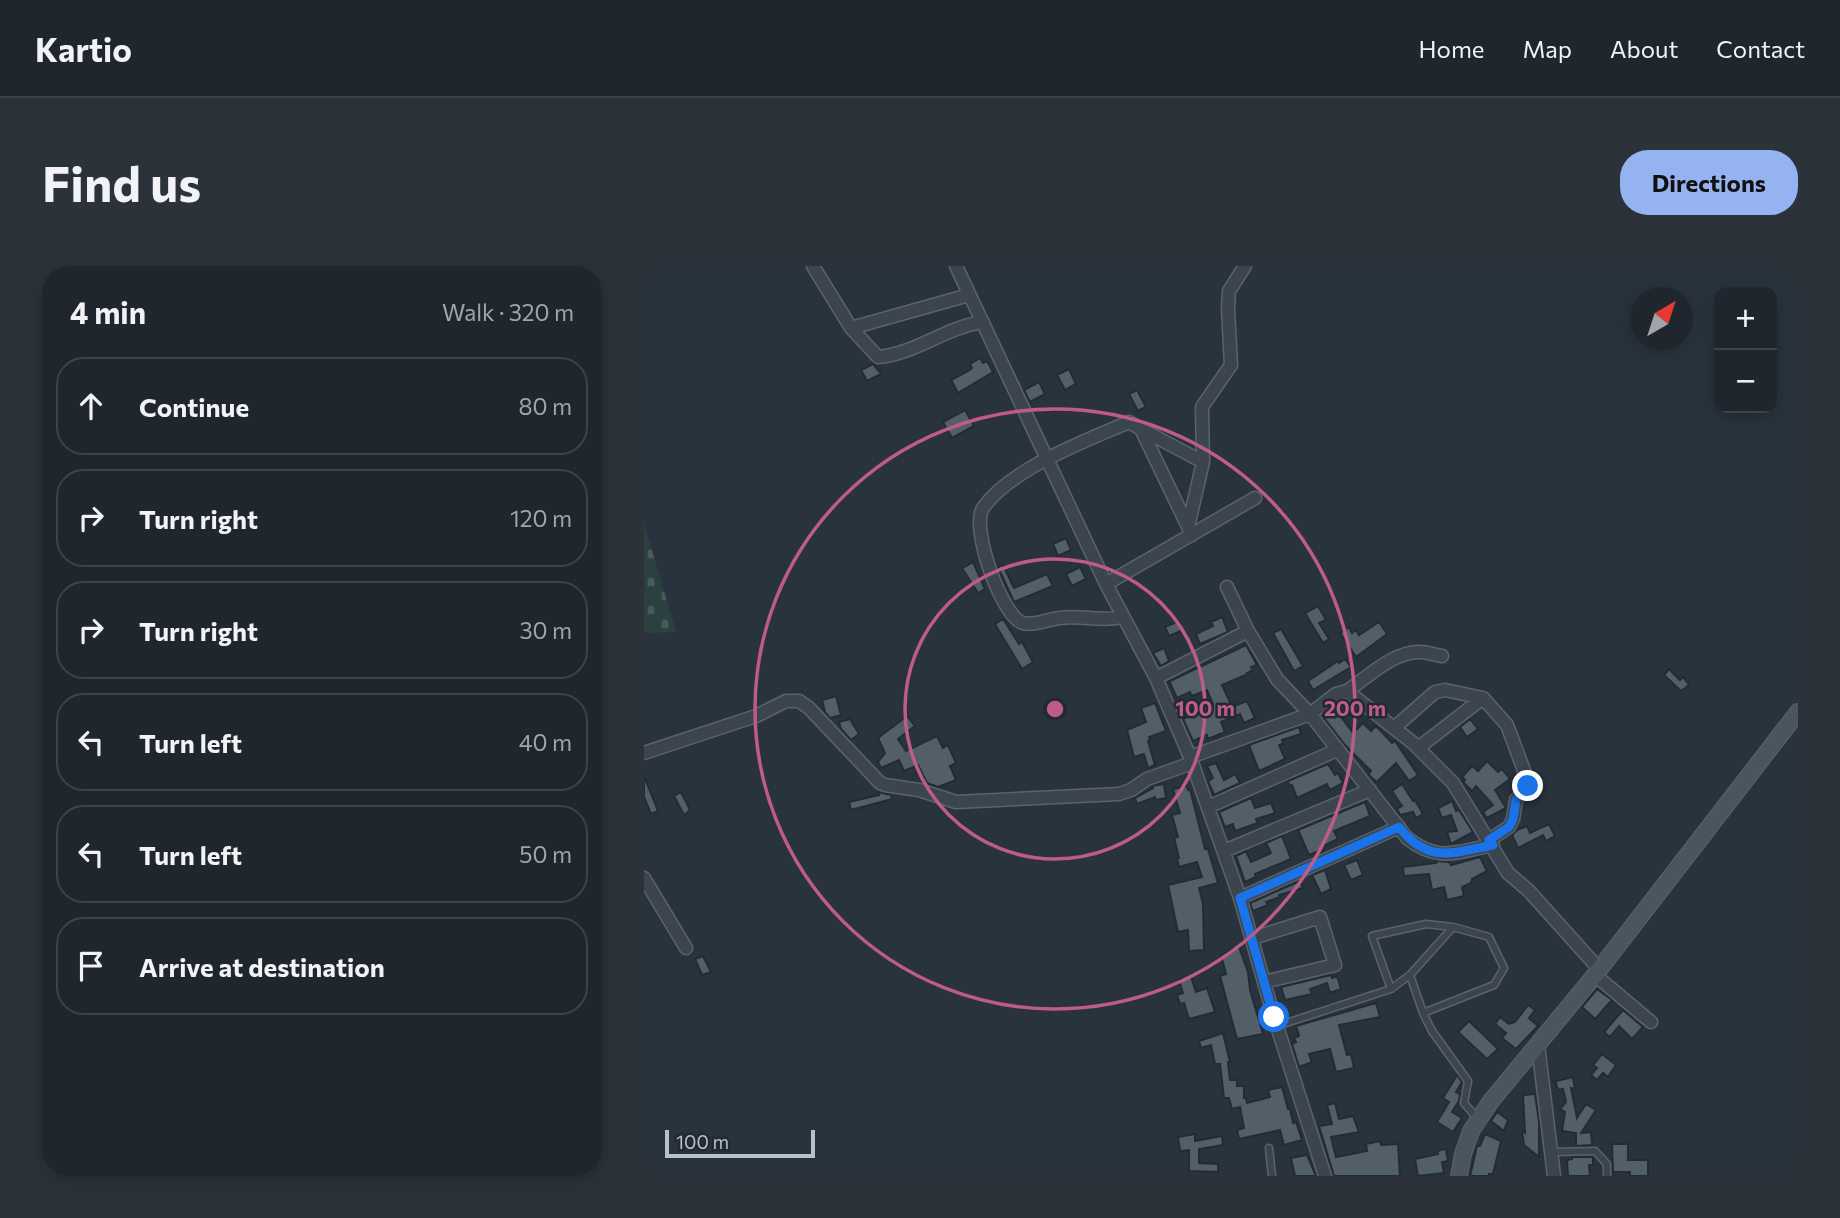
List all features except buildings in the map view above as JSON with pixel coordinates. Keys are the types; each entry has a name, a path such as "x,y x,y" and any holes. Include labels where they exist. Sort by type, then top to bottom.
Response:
{"street":[{"path":"813,266 851,328 878,357 895,355 965,325 982,323"},
{"path":"956,266 1106,584 1156,678 1191,760 1253,938 1277,1026 1325,1176"},
{"path":"1190,531 1203,462 1202,407 1231,365 1229,291 1245,266"},
{"path":"851,328 969,295"},
{"path":"1123,617 1106,621 1061,617 1031,624 1021,623 1011,615 985,557 979,526 981,510 1006,484 1049,459 1129,422 1203,462"},
{"path":"1141,429 1190,531"},
{"path":"1106,584 1190,531 1255,498"},
{"path":"1227,587 1248,631 1278,679 1310,714 1407,838 1433,854 1455,852 1491,842 1509,827 1516,800 1528,786 1526,776 1507,725 1483,698 1445,690 1435,692 1394,728"},
{"path":"1156,678 1248,631"},
{"path":"644,753 756,716 786,701 799,701 809,708 880,783 919,790 956,802 1119,794 1191,760 1310,714 1336,694 1347,691 1396,658 1420,652 1442,656"},
{"path":"1347,691 1418,748 1452,783 1508,873 1529,891 1597,972 1651,1022"},
{"path":"1418,748 1483,698"},
{"path":"1458,1176 1463,1154 1478,1119 1597,972 1798,712"},
{"path":"1208,807 1337,750"},
{"path":"1224,852 1370,790"},
{"path":"1240,898 1399,827"},
{"path":"644,878 686,948"},
{"path":"1253,938 1320,917 1335,964 1264,982"},
{"path":"1538,1045 1554,1176"}],"lane":[{"path":"1391,989 1372,936 1426,924 1452,927 1489,937 1504,968 1494,985 1423,1013"},
{"path":"1277,1026 1391,989 1410,975 1452,927"},
{"path":"1410,975 1432,1031 1468,1081 1464,1103 1478,1119"},
{"path":"1269,1148 1272,1176"},
{"path":"1552,1152 1595,1151 1607,1164 1607,1176"}],"green space":[{"path":"644,523 676,632 644,633"}],"route":[{"path":"1274,1017 1240,898 1399,827 1407,838 1433,854 1493,845 1489,840 1509,827 1516,800 1528,786"}]}
